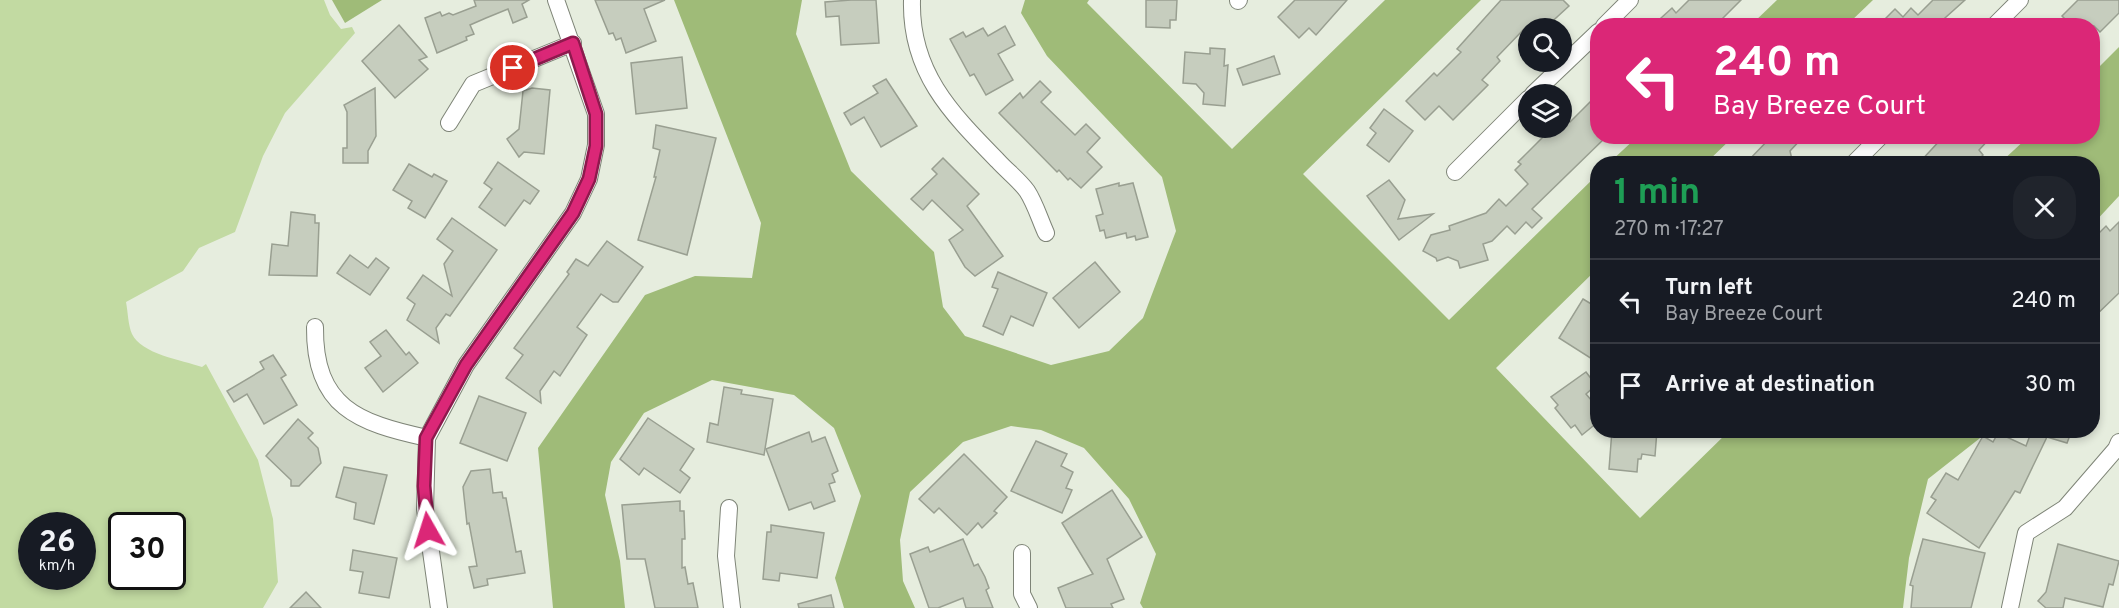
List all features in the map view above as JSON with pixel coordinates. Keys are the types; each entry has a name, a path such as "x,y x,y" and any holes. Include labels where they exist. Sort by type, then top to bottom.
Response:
{"street":[{"path":"439,608 425,509 426,438 466,365 573,213 589,179 596,146 596,114 573,43 556,0"},
{"path":"912,0 914,32 920,54 938,95 953,116 1027,192 1046,233"},
{"path":"1612,18 1630,0"},
{"path":"2002,18 2020,0"},
{"path":"1543,84 1590,40"},
{"path":"449,123 473,84 573,43"},
{"path":"1455,172 1518,109"},
{"path":"1861,156 1873,144"},
{"path":"315,327 315,353 318,367 335,397 346,409 373,425 426,438"},
{"path":"2010,608 2026,533 2065,508 2118,447"},
{"path":"729,508 726,555 732,608"},
{"path":"1022,553 1022,594 1029,608"}],"shaded area":[{"path":"0,0 324,0 330,15 341,29 352,27 355,33 285,113 263,156 235,232 199,248 183,271 126,302 132,334 144,347 202,367 206,364 258,460 273,519 278,582 263,608 0,608"},
{"path":"332,0 382,0 345,23"},
{"path":"674,0 802,0 796,34 851,171 934,252 943,307 965,336 1051,365 1109,351 1143,318 1176,231 1162,177 1047,56 1021,13 1025,0 1089,0 1087,3 1232,149 1385,0 1481,0 1303,174 1449,320 1590,182 1590,276 1496,368 1640,518 1722,438 1980,438 1928,479 1909,558 1903,608 1143,608 1140,603 1156,554 1129,499 1084,448 1041,430 1011,426 963,442 910,492 900,540 903,581 915,608 844,608 835,578 861,496 834,428 794,395 712,380 644,413 611,462 605,495 620,561 625,608 553,608 538,448 645,295 695,276 752,278 761,223"},
{"path":"1777,0 1873,0 1854,18 1758,18"},
{"path":"2119,47 2119,196 2100,216 2100,156 2008,156 2020,144 2100,144 2100,66"},
{"path":"1629,144 1726,144 1713,156 1617,156"}],"building":[{"path":"474,0 529,0 522,4 527,17 513,23 508,9 470,25 474,34 466,37 467,40 437,53 425,18 440,12 442,16 449,13 453,15 476,6"},
{"path":"595,0 665,0 644,9 656,41 626,53 621,38 616,40 613,33 609,34"},
{"path":"876,0 879,43 841,45 839,16 826,17 825,2"},
{"path":"1146,0 1177,0 1176,20 1170,20 1170,28 1146,27"},
{"path":"1295,0 1347,0 1316,35 1309,28 1299,38 1278,17"},
{"path":"1501,0 1563,0 1569,6 1556,18 1518,18 1518,35 1497,57 1500,61 1482,80 1488,85 1453,120 1439,106 1425,120 1406,101 1434,73 1437,76 1461,52 1457,49"},
{"path":"1689,0 1741,0 1723,18 1661,18 1672,8 1676,13"},
{"path":"1933,0 1965,0 1945,18 1886,18 1895,9 1903,17 1911,8 1918,15"},
{"path":"2078,0 2119,0 2119,13 2100,32 2100,18 2064,18 2062,16"},
{"path":"399,25 427,57 419,60 428,69 395,98 362,61"},
{"path":"1005,26 1015,45 998,54 1013,80 986,95 974,74 970,76 950,39 963,32 966,37 983,28 988,36"},
{"path":"1210,48 1225,49 1224,66 1228,65 1225,106 1203,104 1204,93 1196,84 1183,83 1185,52 1210,54"},
{"path":"1274,56 1280,74 1243,85 1237,69"},
{"path":"682,57 687,108 636,114 631,63"},
{"path":"886,79 917,126 881,147 864,117 851,125 844,113 878,93 873,86"},
{"path":"1040,81 1051,92 1041,102 1075,135 1086,124 1100,138 1087,152 1102,167 1081,188 1070,178 1068,180 1059,170 1057,172 999,113 1020,93 1023,98"},
{"path":"375,88 376,136 368,151 368,163 343,163 343,148 347,148 347,112 344,105"},
{"path":"532,88 550,90 544,154 524,152 519,157 507,139 519,129 523,91"},
{"path":"1590,102 1590,144 1599,144 1532,209 1542,218 1532,228 1526,222 1515,234 1507,226 1492,241 1483,244 1488,260 1460,268 1458,261 1448,257 1437,261 1436,258 1423,251 1431,235 1450,230 1449,226 1486,213 1499,199 1506,206 1528,184 1515,170 1521,164 1518,162 1542,138 1572,138 1572,120"},
{"path":"1384,109 1413,131 1389,162 1367,145 1376,133 1370,128"},
{"path":"656,125 716,138 687,255 638,240 656,177 654,177 660,150 653,148"},
{"path":"1764,144 1797,144 1790,151 1791,156 1753,156"},
{"path":"1937,144 1985,144 1979,150 1982,156 1925,156"},
{"path":"943,158 979,194 967,206 1003,256 975,276 965,267 949,240 963,230 932,200 923,210 911,199 937,174 932,169"},
{"path":"498,162 539,191 530,204 524,200 505,226 479,207 492,189 484,183"},
{"path":"409,164 432,177 434,174 447,181 425,218 408,208 412,201 393,190"},
{"path":"1389,180 1405,200 1398,219 1433,214 1399,240 1367,196"},
{"path":"1119,183 1119,186 1133,183 1148,237 1136,240 1135,236 1127,238 1126,233 1106,238 1104,230 1100,231 1096,216 1103,214 1096,189"},
{"path":"291,212 315,215 315,223 319,223 317,276 269,275 272,244 288,246"},
{"path":"452,218 497,250 450,316 446,314 436,328 439,343 407,320 415,304 407,298 423,275 452,296 444,264 453,251 437,239"},
{"path":"2119,222 2119,293 2100,311 2100,232 2106,226 2110,231"},
{"path":"607,241 643,267 618,302 613,302 601,294 577,327 587,335 560,376 554,371 540,391 541,403 506,378 523,355 514,348 569,274 567,272 576,259 588,266"},
{"path":"350,255 368,268 376,258 389,268 370,295 337,273"},
{"path":"1095,262 1120,292 1079,328 1053,298"},
{"path":"998,272 1047,293 1033,326 1011,316 1003,335 983,326 998,289 992,287"},
{"path":"1583,299 1590,303 1590,358 1559,338"},
{"path":"386,330 406,355 409,352 418,363 383,392 365,368 381,356 370,342"},
{"path":"273,355 286,375 281,378 297,405 264,424 247,394 234,402 227,391 264,369 260,362"},
{"path":"1586,372 1590,377 1590,390 1586,394 1590,399 1590,428 1582,435 1575,425 1571,428 1555,408 1558,405 1551,397"},
{"path":"724,387 742,390 741,394 773,399 764,455 707,442 710,423 718,425"},
{"path":"479,396 526,413 507,461 460,443"},
{"path":"648,418 694,449 680,470 690,478 680,493 644,468 639,475 620,459"},
{"path":"298,419 313,433 308,438 318,448 321,463 299,486 291,486 291,480 266,456"},
{"path":"809,432 812,442 825,437 838,471 832,474 835,482 829,484 835,501 814,509 811,502 789,510 766,449"},
{"path":"1611,438 1656,438 1655,456 1642,454 1641,459 1638,459 1637,472 1609,469"},
{"path":"1982,438 1993,442 1995,438 2009,438 2026,446 2029,438 2047,438 2020,493 2015,491 1979,548 1927,513 1936,500 1931,497 1946,473 1958,480"},
{"path":"2050,438 2069,438 2067,443"},
{"path":"1036,441 1067,454 1061,466 1073,472 1066,488 1072,490 1062,513 1011,491"},
{"path":"964,454 1007,497 994,511 997,513 982,528 978,523 967,535 939,508 934,513 919,499"},
{"path":"344,467 387,475 374,524 354,519 356,503 336,497"},
{"path":"490,469 493,493 502,492 503,498 506,498 516,552 521,551 525,573 487,579 488,585 474,588 469,567 477,566 469,523 467,524 463,487 471,471"},
{"path":"1112,490 1142,537 1107,559 1124,599 1111,604 1113,608 1066,608 1058,588 1093,574 1062,523"},
{"path":"680,501 680,511 684,511 685,539 682,539 682,568 685,567 688,584 693,583 698,608 655,608 645,559 627,559 622,505"},
{"path":"771,525 824,533 817,578 780,573 779,581 763,579 767,532 771,532"},
{"path":"963,539 974,566 978,564 985,577 989,588 986,590 993,608 966,608 963,598 938,608 929,608 910,554 928,547 930,552"},
{"path":"1923,539 1985,553 1971,608 1911,608 1913,586 1910,585"},
{"path":"2058,544 2119,561 2113,585 2109,584 2103,607 2065,598 2063,608 2046,608 2038,601 2046,592"},
{"path":"353,550 397,558 389,598 359,593 363,572 350,570"},
{"path":"306,592 321,608 290,608"},
{"path":"831,595 834,608 799,608 798,604"}],"route":[{"path":"428,530 424,486 426,438 466,365 573,213 589,179 596,146 596,114 573,43 513,68"}]}
